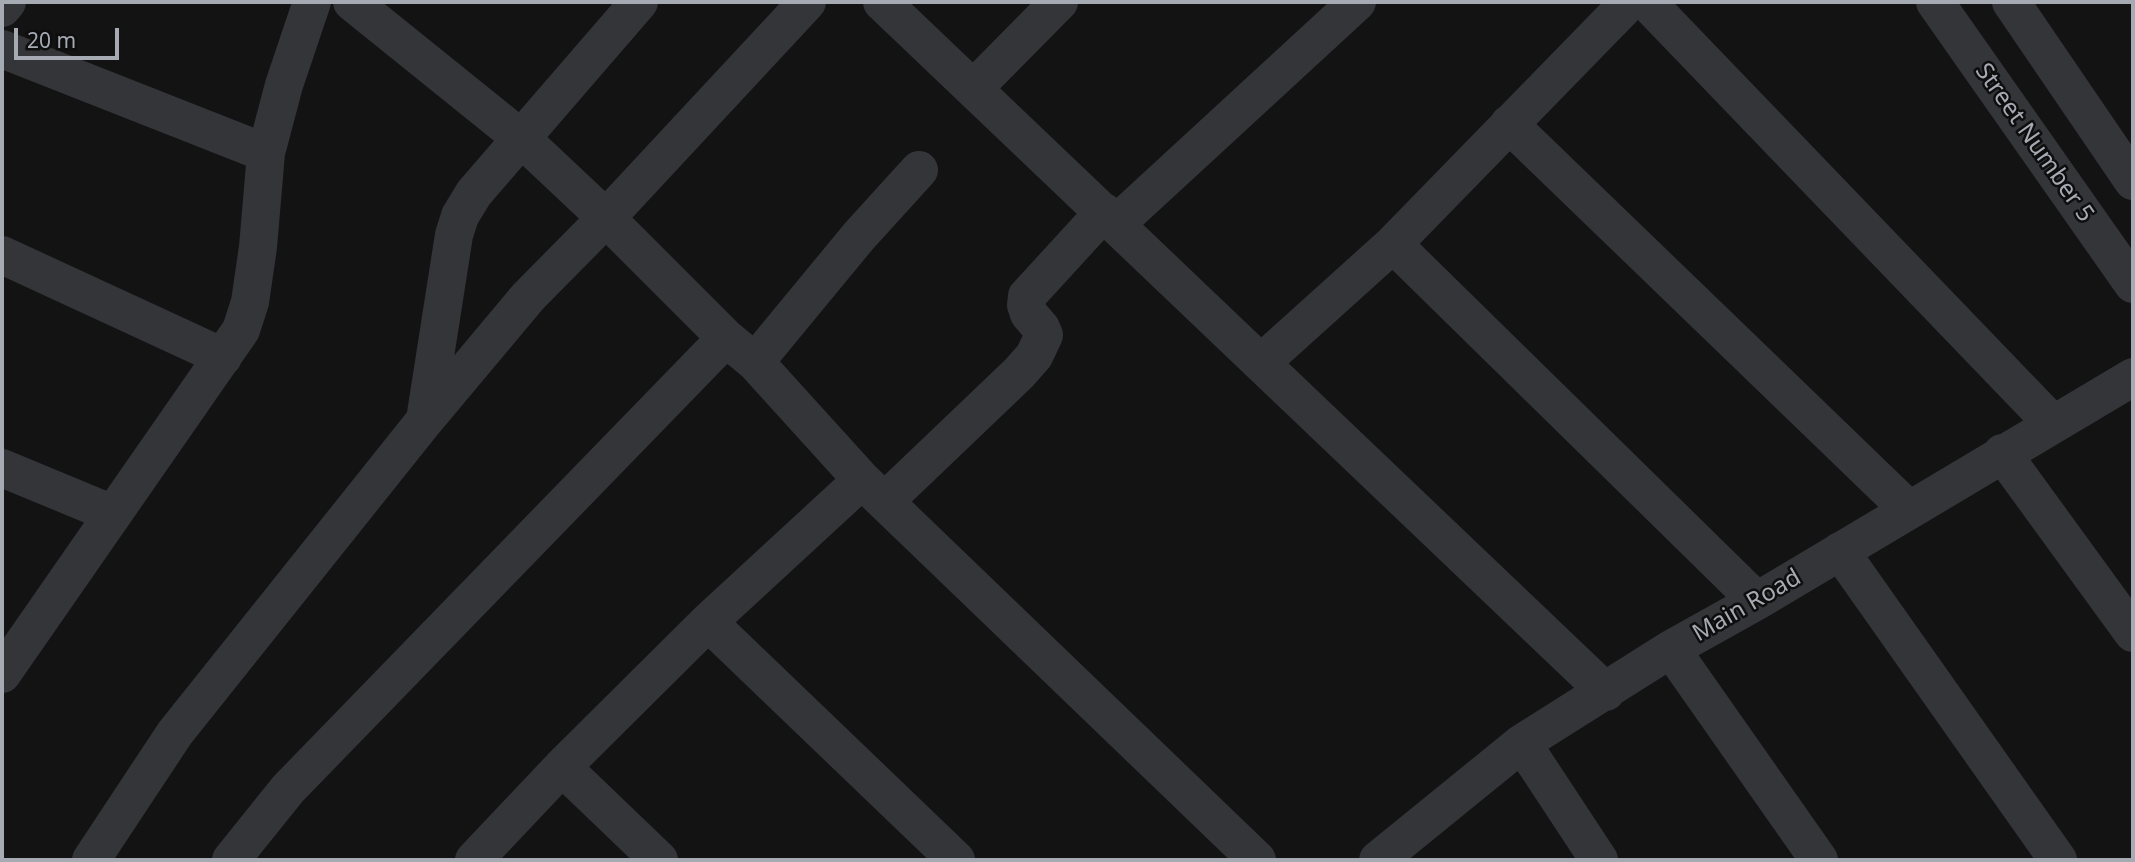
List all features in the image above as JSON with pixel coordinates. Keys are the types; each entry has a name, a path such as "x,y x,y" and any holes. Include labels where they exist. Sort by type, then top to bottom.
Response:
{"street":[{"path":"2,8 7,2"},
{"path":"3,670 241,330 250,302 266,153 284,85 312,2"},
{"path":"352,2 393,13 726,338 755,362 873,491 1257,860"},
{"path":"425,420 454,235 460,216 474,193 639,2"},
{"path":"91,860 175,733 425,420 528,297 606,218 807,2"},
{"path":"882,2 1606,692"},
{"path":"974,88 1059,2"},
{"path":"474,860 562,767 708,622 873,491 1034,356 1044,335 1029,314 1027,296 1110,218 1357,2"},
{"path":"1261,363 1393,244 1629,2"},
{"path":"1647,2 2053,424"},
{"name":"Street Number 5","path":"1935,2 2133,284"},
{"path":"2011,2 2133,181"},
{"path":"2,49 266,153"},
{"path":"1509,124 1909,510"},
{"path":"755,362 859,236 919,170"},
{"path":"1393,244 1757,601"},
{"path":"2,255 223,357"},
{"path":"231,860 288,789 726,338"},
{"name":"Main Road","path":"1378,860 1522,743 1671,649 1757,601 2133,377"},
{"path":"2002,453 2133,633"},
{"path":"2,468 113,513"},
{"path":"1840,551 2058,860"},
{"path":"708,622 956,860"},
{"path":"1671,649 1819,860"},
{"path":"1522,743 1599,860"},
{"path":"562,767 659,860"}]}
